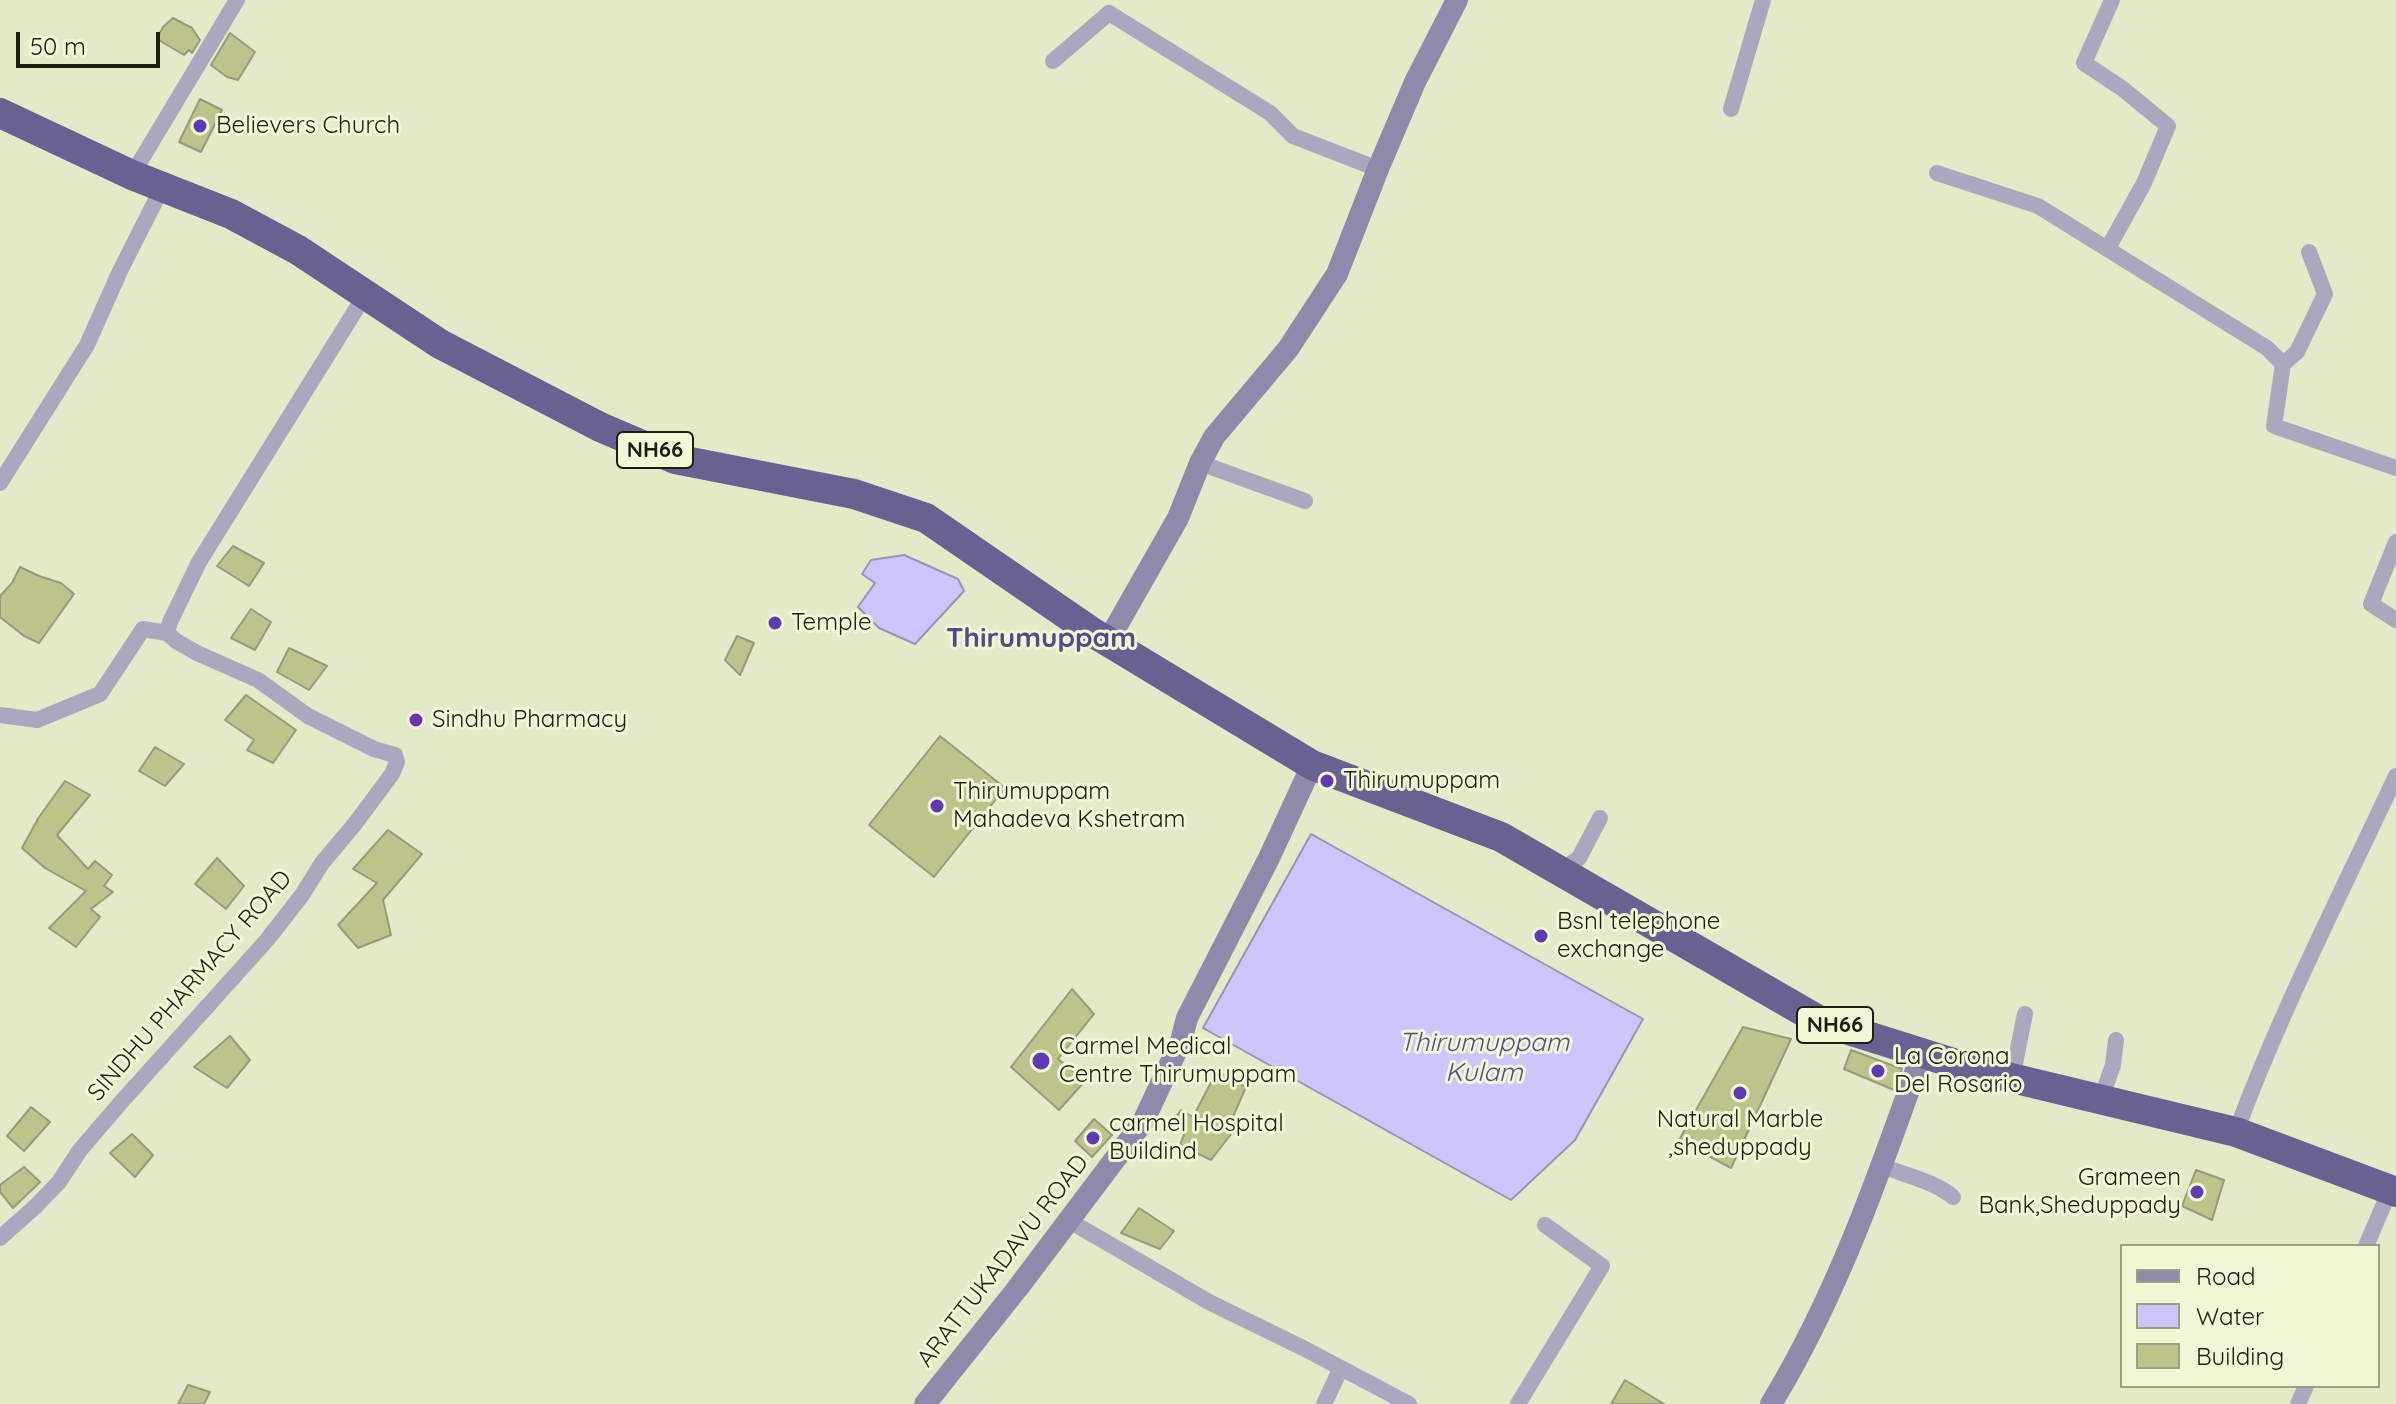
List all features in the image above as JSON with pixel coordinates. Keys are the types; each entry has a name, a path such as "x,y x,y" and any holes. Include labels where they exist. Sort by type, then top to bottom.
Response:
{"highway":[{"name":"NH66","path":"0,113 132,175 231,214 298,250 440,344 600,427 675,459 854,494 926,518 1108,641 1312,765 1501,837 1820,1021 1966,1067 2236,1132 2393,1191"}],"street":[{"path":"132,175 237,0"},
{"path":"1108,641 1178,518 1214,437 1288,349 1337,274 1415,82 1457,0"},
{"path":"1731,109 1763,0"},
{"path":"2108,248 2144,183 2168,126 2123,89 2084,63 2112,0"},
{"path":"1053,61 1109,13 1270,113 1293,136 1378,169"},
{"path":"1937,173 2038,206 2267,348 2283,364"},
{"path":"0,483 87,345 162,188"},
{"path":"2309,252 2325,294 2297,352 2283,364 2274,426 2396,468"},
{"path":"0,715 37,720 100,694 143,629 167,633 199,562 365,295"},
{"path":"1200,463 1305,501"},
{"path":"2396,542 2371,604 2396,620"},
{"name":"SINDHU PHARMACY ROAD","path":"0,1238 59,1182 80,1150 132,1089 267,940 392,774 397,762 395,755 374,749 308,716 258,680 197,653 167,633"},
{"name":"ARATTUKADAVU ROAD","path":"925,1404 1017,1289 1143,1122 1181,1041 1187,1018 1269,858 1312,765"},
{"path":"2236,1132 2261,1066 2345,879 2396,776"},
{"path":"1561,871 1579,858 1600,818"},
{"path":"2012,1078 2025,1014"},
{"path":"2101,1099 2113,1065 2116,1040"},
{"path":"1771,1404 1795,1365 1871,1198 1922,1053"},
{"path":"1883,1166 1941,1187 1953,1197"},
{"path":"2367,1244 2393,1191"},
{"path":"1068,1220 1209,1302 1409,1404"},
{"path":"1518,1404 1602,1266 1545,1225"},
{"path":"1324,1404 1341,1368"}],"water":[{"path":"904,555 958,579 964,591 915,644 879,628 858,607 875,583 862,574 871,560"},
{"name":"Thirumuppam Kulam","path":"1311,834 1643,1019 1575,1140 1511,1200 1203,1028"}],"building":[{"path":"173,18 192,28 200,40 192,53 189,50 184,55 157,39 163,27"},
{"path":"230,33 255,52 238,80 227,77 211,65"},
{"name":"Believers Church","path":"200,99 222,110 201,152 179,142"},
{"path":"233,546 264,563 249,586 217,566"},
{"path":"20,567 61,583 74,594 39,643 24,636 0,617 0,596 12,583"},
{"path":"251,609 271,622 255,650 231,638"},
{"path":"737,636 754,643 740,675 725,660"},
{"path":"289,648 327,666 309,690 277,672"},
{"path":"246,695 296,730 273,763 247,750 254,740 225,720"},
{"name":"Thirumuppam Mahadeva Kshetram","path":"940,736 1005,788 934,877 869,825"},
{"path":"155,747 184,764 165,786 139,771"},
{"path":"65,781 90,795 57,835 88,869 95,861 112,875 104,886 113,892 91,909 100,917 76,947 49,928 86,891 45,868 22,848 39,817"},
{"path":"388,830 422,854 383,900 391,935 358,948 338,925 377,883 353,869"},
{"path":"217,858 244,886 226,909 195,884"},
{"path":"1072,989 1094,1014 1058,1059 1085,1081 1059,1110 1011,1067"},
{"path":"1743,1027 1791,1039 1731,1168 1679,1140"},
{"path":"230,1036 250,1060 227,1088 194,1067"},
{"name":"La Corona Del Rosario","path":"1851,1050 1902,1069 1894,1090 1844,1069"},
{"path":"1217,1071 1246,1087 1229,1126 1235,1129 1211,1160 1180,1145 1185,1132 1172,1122 1181,1110 1193,1117"},
{"path":"31,1107 50,1122 24,1151 7,1136"},
{"name":"carmel Hospital Buildind","path":"1094,1119 1112,1135 1092,1157 1075,1141"},
{"path":"132,1134 153,1155 135,1177 110,1153"},
{"path":"24,1167 40,1182 13,1208 0,1192 0,1185"},
{"path":"2196,1170 2224,1180 2212,1220 2182,1206"},
{"path":"1139,1208 1174,1231 1160,1249 1121,1233"},
{"path":"1625,1380 1664,1404 1611,1404"},
{"path":"188,1385 210,1392 204,1404 178,1404"}],"place":[{"name":"Believers Church","path":"200,126"},
{"name":"Temple","path":"775,623"},
{"name":"Sindhu Pharmacy","path":"416,720"},
{"name":"Thirumuppam","path":"1327,781"},
{"name":"Thirumuppam Mahadeva Kshetram","path":"937,806"},
{"name":"Bsnl telephone exchange","path":"1541,936"},
{"name":"Carmel Medical Centre Thirumuppam","path":"1041,1061"},
{"name":"La Corona Del Rosario","path":"1878,1071"},
{"name":"Natural Marble ,sheduppady","path":"1740,1093"},
{"name":"carmel Hospital Buildind","path":"1093,1138"},
{"name":"Grameen Bank,Sheduppady","path":"2197,1192"}],"district":[{"name":"Thirumuppam","path":"1041,639"}]}
